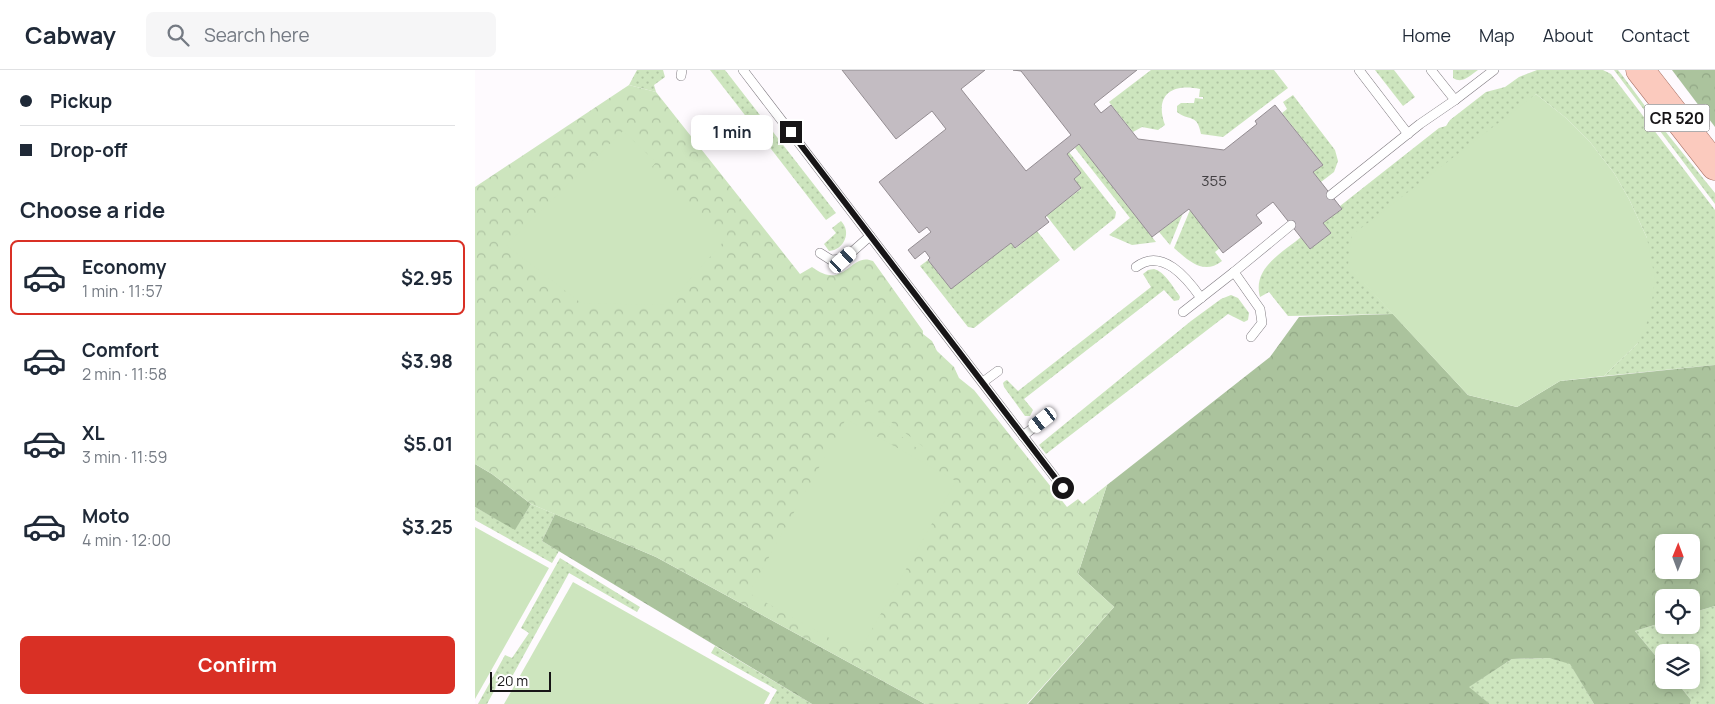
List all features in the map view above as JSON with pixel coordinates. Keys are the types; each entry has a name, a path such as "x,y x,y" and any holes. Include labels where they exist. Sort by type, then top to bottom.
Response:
{"main road":[{"name":"CR 520","path":"1640,70 1715,166"}],"lane":[{"path":"743,70 1063,488 1068,484"},
{"path":"1359,70 1407,134"},
{"path":"1431,70 1455,100"},
{"path":"1331,194 1493,70"},
{"path":"1183,312 1291,225"},
{"path":"820,253 831,260 843,260 870,236"},
{"path":"1136,267 1147,261 1155,260 1166,263 1180,273 1201,298"},
{"path":"1234,272 1260,309 1262,323 1251,337"},
{"path":"983,382 998,371"},
{"path":"1023,436 1043,420"}],"green space":[{"path":"637,70 663,70 665,77 654,85 656,92 629,85"},
{"path":"710,70 725,70 836,213 826,220"},
{"path":"1151,70 1274,70 1288,88 1223,137 1201,134 1195,120 1177,112 1177,106 1181,103 1194,103 1195,98 1203,99 1203,97 1199,97 1200,89 1190,88 1174,90 1164,99 1162,115 1165,125 1158,130 1142,127 1133,132 1109,102"},
{"path":"1375,70 1394,70 1415,97 1403,106"},
{"path":"1453,70 1478,70 1463,80 1457,80 1453,78"},
{"path":"1537,70 1603,70 1611,74 1715,210 1715,365 1604,376 1638,343 1647,238 1629,199 1614,173 1590,142 1566,118 1536,94 1349,266 1393,314 1288,316 1269,292 1260,297 1260,278 1264,269 1278,255 1301,237 1310,249 1331,233 1323,223 1342,209 1340,206 1439,128 1446,126 1450,120 1486,92 1505,87 1519,77"},
{"path":"1614,70 1618,70 1715,193 1715,204"},
{"path":"1672,70 1715,70 1715,127"},
{"path":"629,85 656,92 800,274 812,267 823,274 832,275 840,273 858,261 865,259 873,261 923,331 923,334 932,341 937,351 954,367 959,378 974,390 1067,507 1078,499 1083,504 1107,485 1078,574 1114,607 1027,704 925,704 656,557 531,504 492,474 475,464 475,187"},
{"path":"1536,94 1566,118 1590,142 1614,173 1629,199 1647,238 1655,279 1650,315 1638,343 1604,376 1560,381 1517,407 1468,395 1348,266 1352,235"},
{"path":"1293,95 1335,150 1338,161 1334,172 1321,182 1313,172 1323,165 1282,113 1287,109 1283,102"},
{"path":"623,131 656,162 652,167 725,240 667,305 581,303 506,245"},
{"path":"1079,144 1156,242 1132,245 1109,235 1130,218 1075,148"},
{"path":"1069,152 1116,212 1115,218 1074,251 1046,215 1081,189 1074,179 1081,173 1067,154"},
{"path":"1190,210 1220,248 1215,252 1222,261 1215,265 1202,267 1196,265 1174,248"},
{"path":"1183,213 1170,245 1159,232"},
{"path":"841,221 846,230 845,240 839,247 829,251 824,244 836,233 832,228"},
{"path":"1037,231 1060,260 974,328 968,327 920,266 928,260 951,289 1011,243 1016,248"},
{"path":"1154,269 1162,273 1168,280 1179,295 1179,300 1174,301 1164,290 1024,399 1033,410 1030,416 1025,416 1003,383 1007,380 1018,391 1151,287 1143,274 1148,270"},
{"path":"1231,295 1238,298 1249,313 1248,320 1244,322 1228,314 1046,454 1039,445 1191,321 1221,299"},
{"path":"1393,314 1468,395 1517,407 1560,381 1715,365 1715,606 1700,610 1700,589 1655,589 1655,625 1635,631 1655,655 1655,689 1682,689 1691,700 1690,704 1594,704 1570,664 1549,658 1512,659 1469,687 1490,704 1028,704 1114,607 1078,574 1107,485 1270,357 1299,317"},
{"path":"856,395 930,452 927,456 853,399"},
{"path":"846,419 956,481 858,654 749,593"},
{"path":"475,464 492,474 531,504 515,530 475,507"},
{"path":"531,504 555,514 542,541 559,551 552,563 475,520 475,507 515,529"},
{"path":"555,514 656,557 925,704 812,704 542,541"},
{"path":"475,527 549,568 475,699"},
{"path":"560,558 640,607 637,612 569,573 508,684 500,680 487,704 478,704 505,655 512,658 529,633 521,628"},
{"path":"573,582 770,693 764,704 504,704"},
{"path":"1715,606 1715,704 1690,704 1691,700 1682,689 1700,689 1700,644 1655,644 1655,655 1635,631 1655,625 1655,634 1700,634 1700,610"},
{"path":"715,646 812,704 769,704 777,690 711,653"},
{"path":"1549,658 1570,663 1594,704 1490,704 1468,687 1512,659"}],"building":[{"path":"842,70 985,70 961,89 1026,171 1071,135 1021,71 1013,70 1137,70 1094,104 1101,113 1111,105 1138,139 1224,150 1257,124 1255,121 1275,105 1323,165 1313,172 1342,209 1323,223 1331,233 1310,249 1273,202 1256,215 1262,223 1223,253 1189,209 1152,237 1079,144 1067,154 1081,173 1074,179 1081,188 1045,217 1049,222 1015,248 1011,243 951,289 928,260 930,258 925,251 915,259 908,250 931,232 927,227 919,233 879,182 946,129 932,111 896,139"}],"route":[{"path":"791,132 1063,488"}]}
